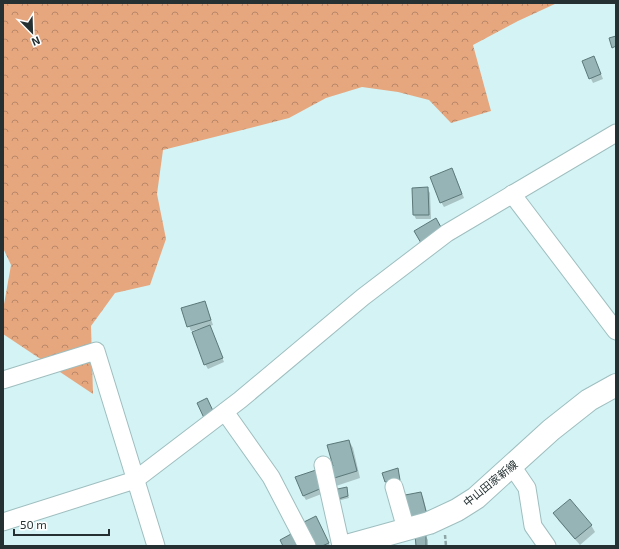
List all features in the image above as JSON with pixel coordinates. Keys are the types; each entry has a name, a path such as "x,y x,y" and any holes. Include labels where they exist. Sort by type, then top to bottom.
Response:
{"main road":[{"name":"中山田家新線","path":"346,546 429,522 457,510 476,498 551,430 589,400 616,385"}],"street":[{"path":"3,522 135,480 225,412 363,296 447,233 616,133"},
{"path":"512,194 616,332"},
{"path":"3,380 96,351 156,546"},
{"path":"225,412 271,477 307,546"},
{"path":"323,465 341,546"},
{"path":"512,466 527,488 532,509 533,526 547,546"},
{"path":"394,487 406,529"}],"green space":[{"path":"3,3 557,3 518,21 473,45 491,111 451,123 429,100 398,92 362,87 326,98 289,118 163,150 157,194 166,239 150,285 115,293 91,326 93,394 3,334 3,310 11,265 3,248"}],"building":[{"path":"616,36 616,46 612,48 609,38"},
{"path":"594,56 601,74 589,79 582,61"},
{"path":"452,168 462,194 440,203 430,177"},
{"path":"428,187 429,215 413,215 412,188"},
{"path":"436,218 443,231 421,243 414,231"},
{"path":"205,301 211,320 187,327 181,308"},
{"path":"210,325 223,358 204,365 192,332"},
{"path":"207,398 214,413 204,418 197,403"},
{"path":"349,440 357,471 331,479 329,468 333,466 327,445"},
{"path":"398,468 400,480 385,482 382,473"},
{"path":"316,470 322,488 303,496 295,477"},
{"path":"347,487 348,496 335,500 333,490"},
{"path":"421,492 427,515 407,521 400,496"},
{"path":"570,499 592,525 575,539 553,513"},
{"path":"316,516 329,543 322,546 315,546 304,522"},
{"path":"291,534 297,546 283,546 280,540"},
{"path":"426,534 426,546 416,546 415,535"}]}
